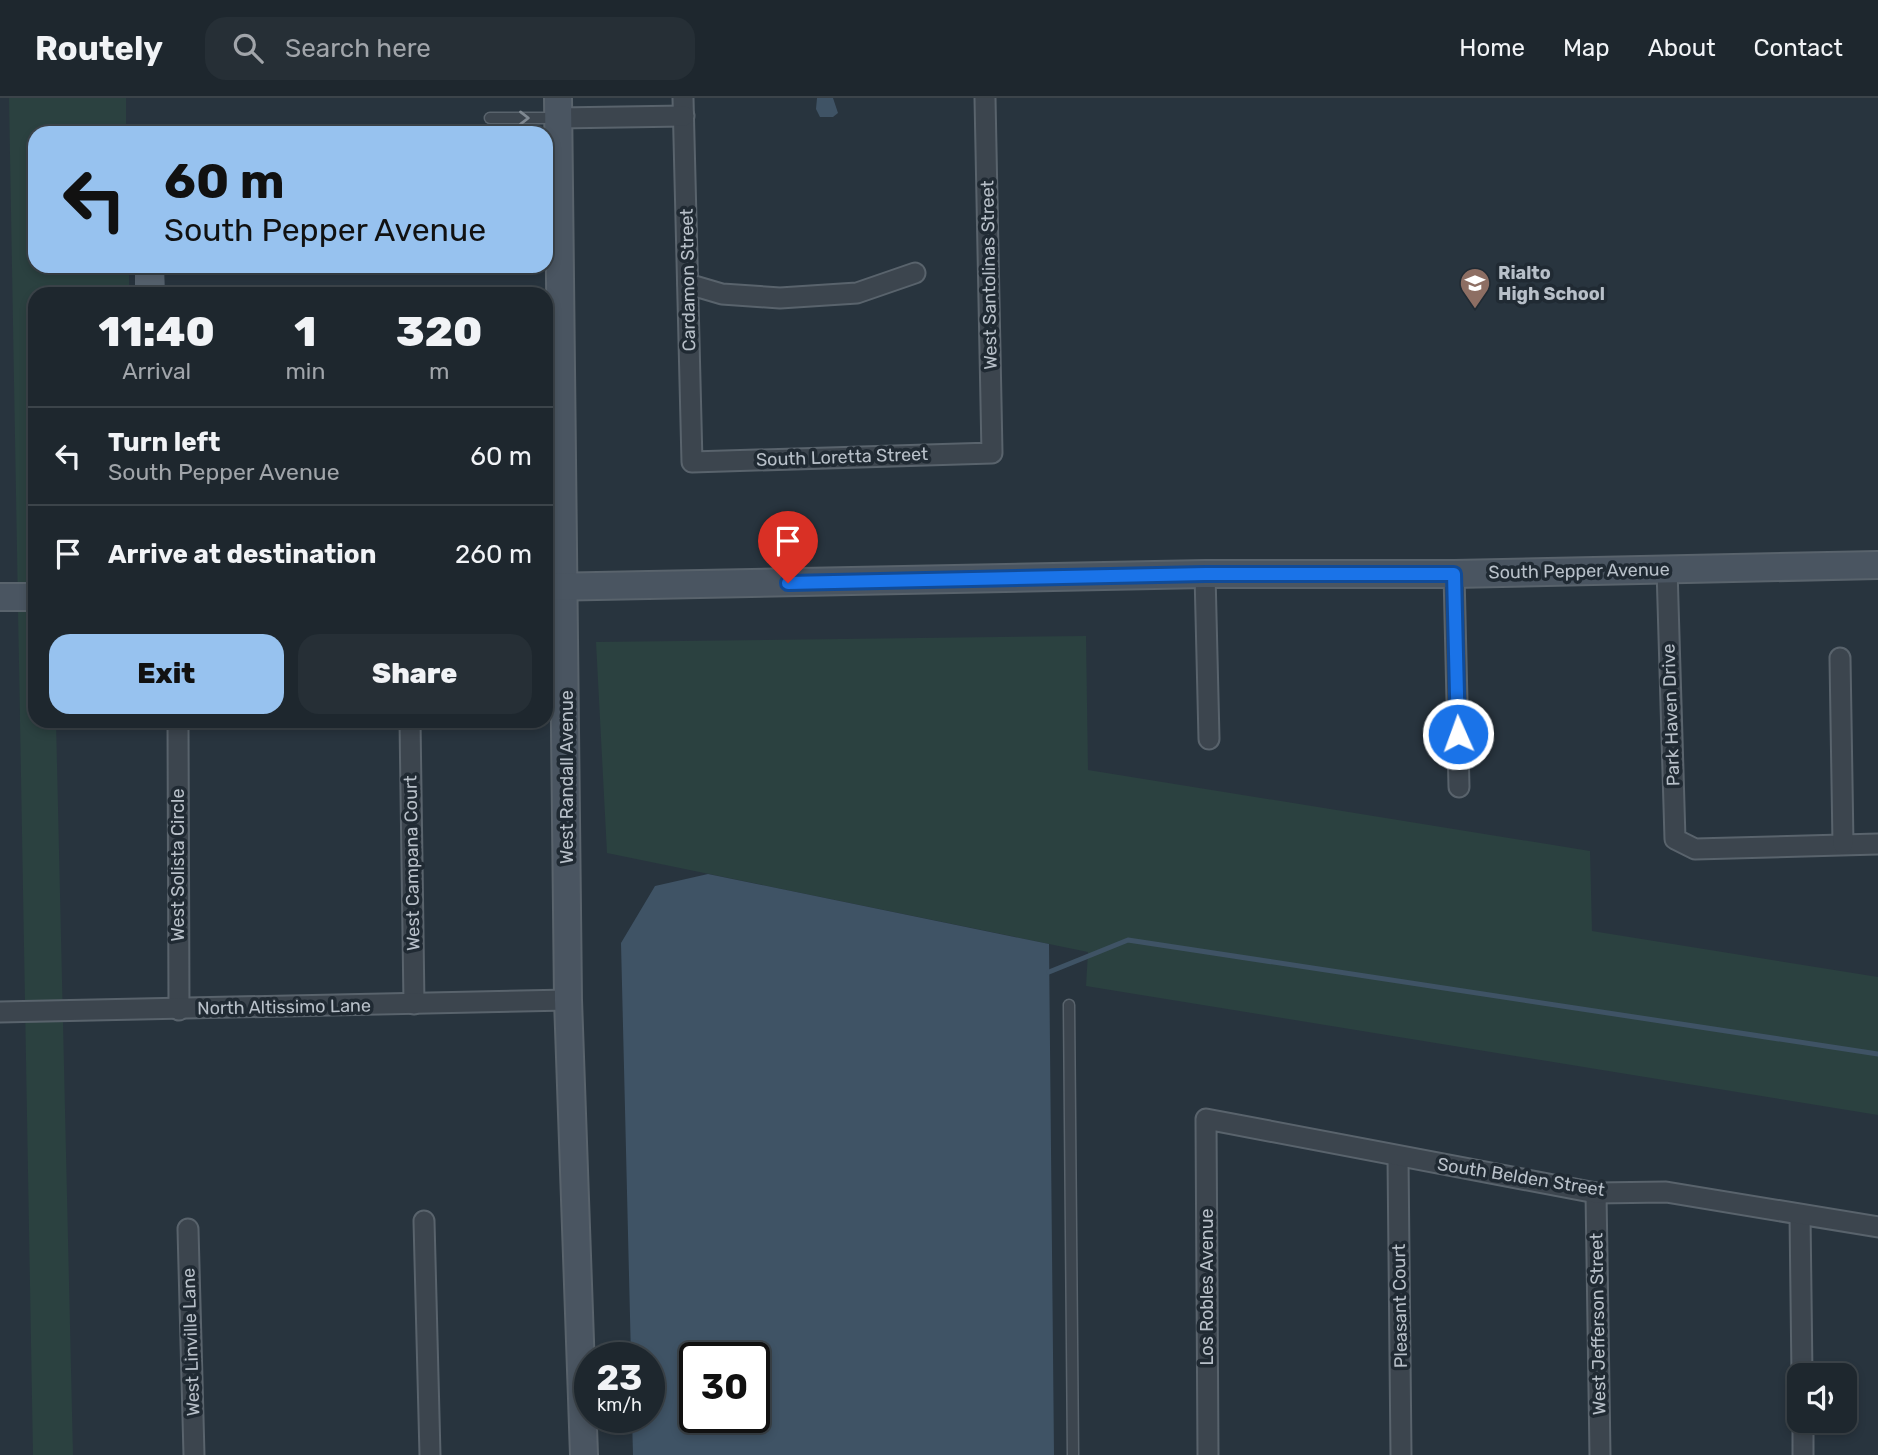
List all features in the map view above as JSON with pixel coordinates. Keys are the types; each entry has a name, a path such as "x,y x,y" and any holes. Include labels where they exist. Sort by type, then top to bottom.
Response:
{"main road":[{"name":"West Randall Avenue","path":"558,108 556,587 584,1455"},
{"name":"South Pepper Avenue","path":"556,587 1205,574 1454,574 1878,565"},
{"path":"0,597 28,597"}],"street":[{"name":"West Santolinas Street","path":"985,98 992,453"},
{"path":"558,108 683,107"},
{"name":"Cardamon Street","path":"683,107 692,462"},
{"path":"688,284 722,294 780,298 857,293 915,273"},
{"name":"South Loretta Street","path":"692,462 992,453"},
{"name":"Park Haven Drive","path":"1667,569 1675,839 1695,849 1843,844"},
{"path":"1205,574 1209,739"},
{"path":"1454,574 1459,787"},
{"path":"1840,658 1843,844 1878,844"},
{"name":"West Solista Circle","path":"178,728 179,1010"},
{"name":"West Campana Court","path":"410,728 414,1004"},
{"name":"North Altissimo Lane","path":"0,1012 568,1000"},
{"name":"South Belden Street","path":"1206,1119 1596,1193 1666,1192 1878,1227"},
{"name":"Los Robles Avenue","path":"1206,1119 1208,1455"},
{"name":"Pleasant Court","path":"1398,1157 1401,1455"},
{"name":"West Jefferson Street","path":"1596,1193 1600,1455"},
{"path":"1800,1215 1802,1363"},
{"path":"424,1221 430,1455"},
{"name":"West Linville Lane","path":"188,1229 194,1455"},
{"path":"1803,1433 1804,1455"}],"lane":[{"path":"489,118 558,108"},
{"path":"1069,1005 1073,1455"}],"green space":[{"path":"9,98 126,98 126,126 28,126 28,273 129,273 129,287 28,287 28,728 56,728 73,1455 33,1455"},
{"path":"1086,636 1088,770 1590,851 1592,931 1878,977 1878,1115 1086,986 1088,952 607,853 596,642"}],"water":[{"path":"817,98 833,98 838,113 833,117 820,117 816,109"},
{"path":"708,874 1049,944 1054,1455 633,1455 632,1433 665,1433 665,1342 631,1342 621,943 655,886"}],"building":[{"path":"135,273 164,273 165,287 135,287"}],"waterway":[{"path":"1049,972 1128,940 1878,1054"}],"place":[{"name":"Rialto High School","path":"1475,310"}],"route":[{"path":"788,583 1205,574 1454,574 1458,734"}]}
